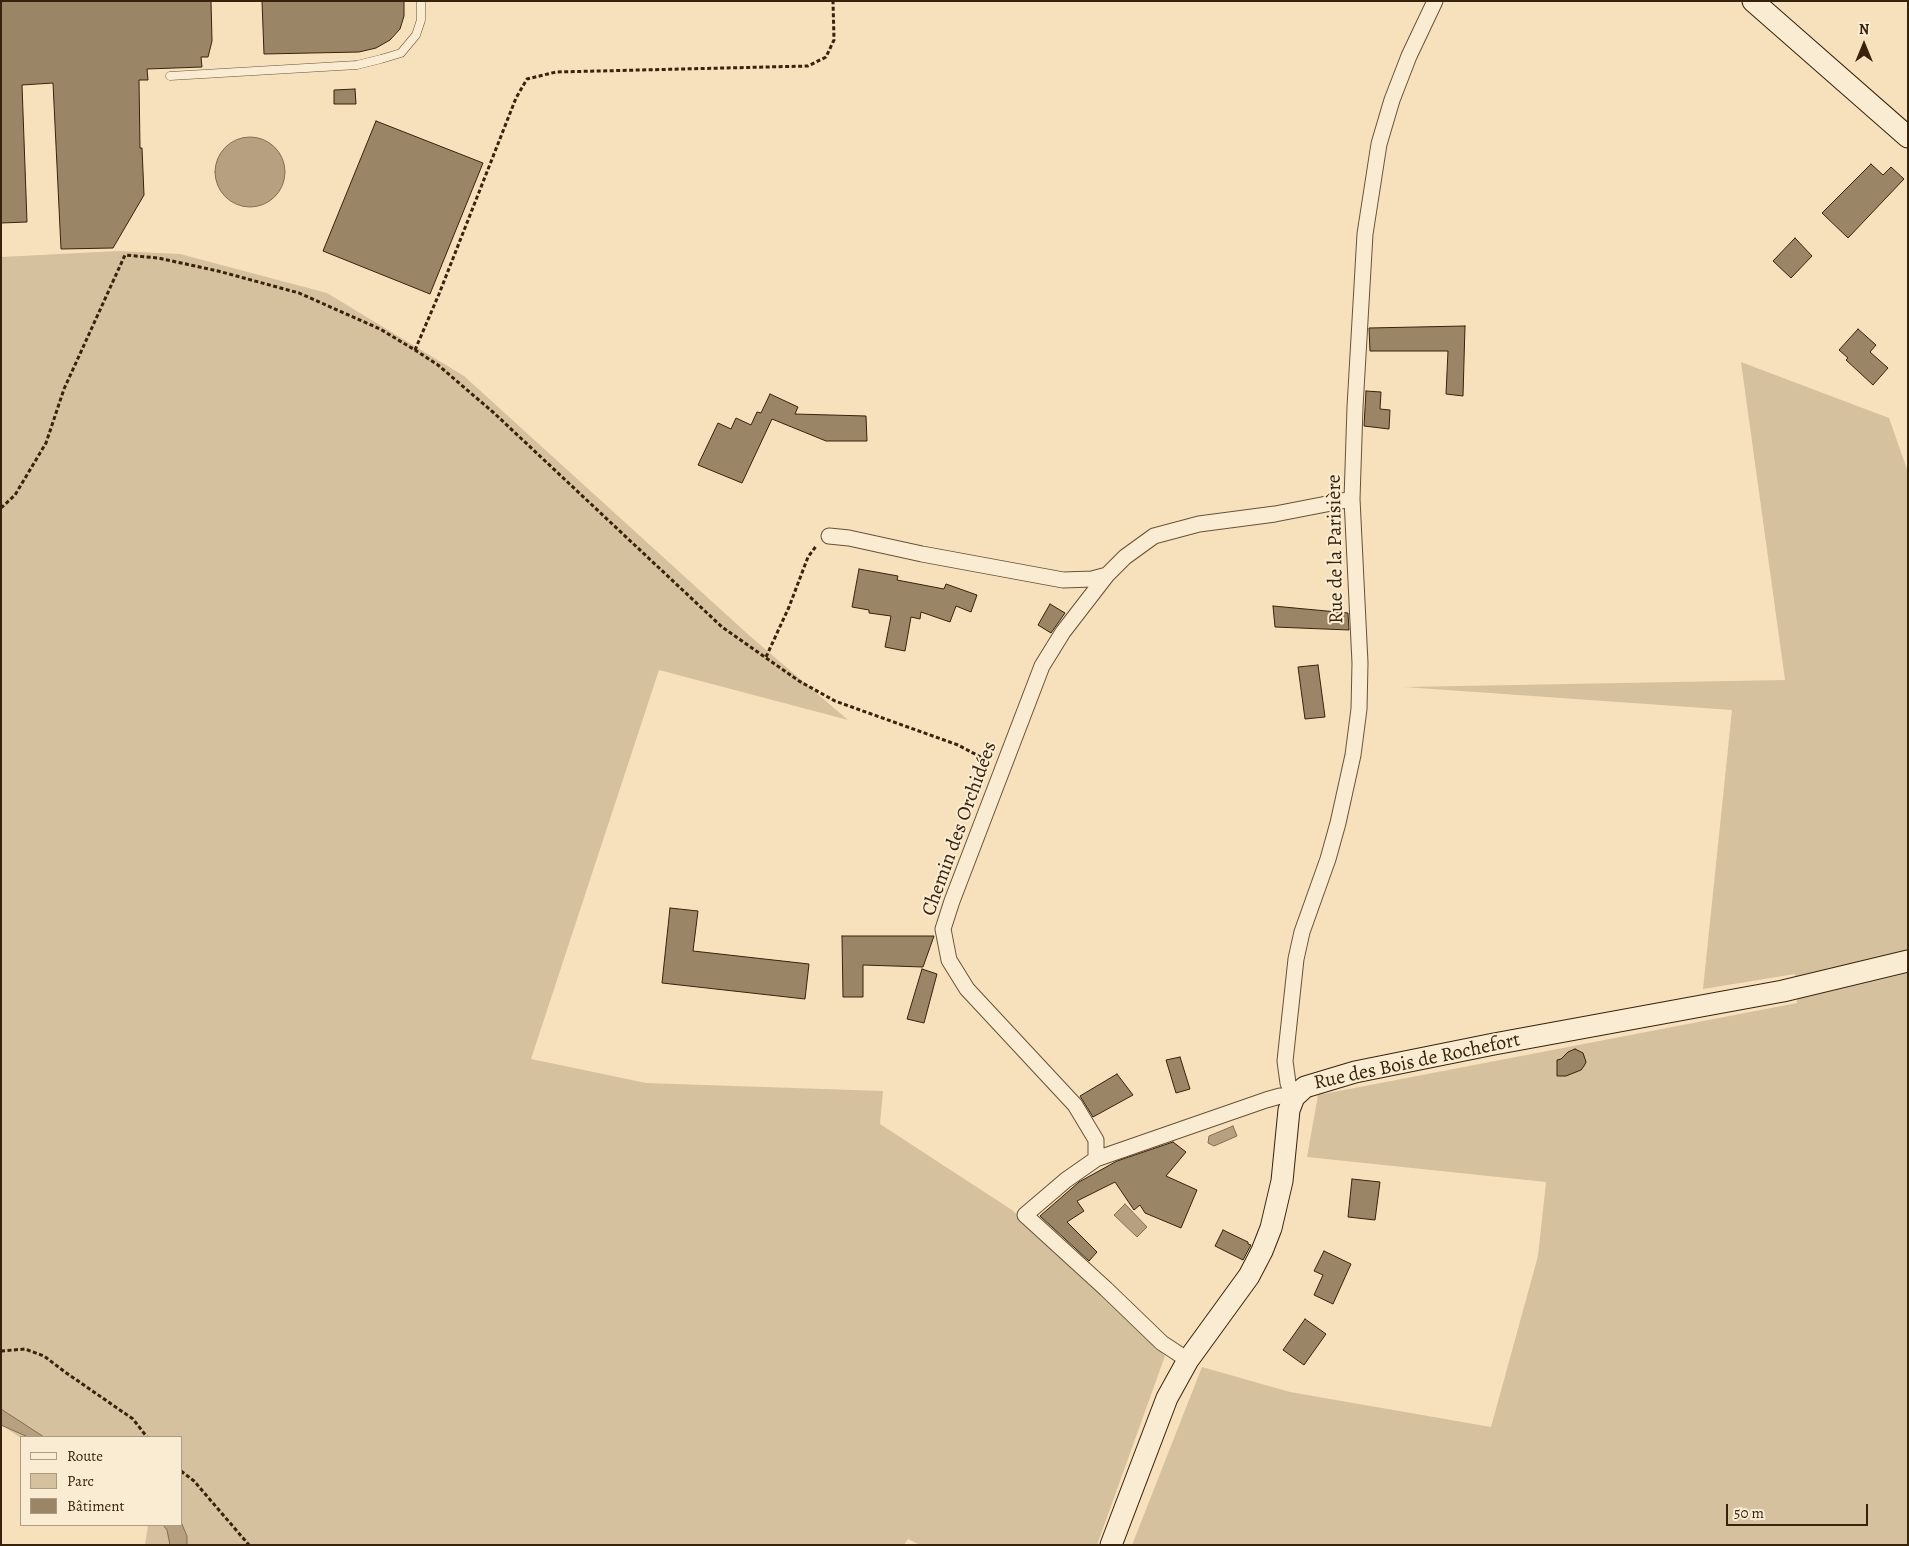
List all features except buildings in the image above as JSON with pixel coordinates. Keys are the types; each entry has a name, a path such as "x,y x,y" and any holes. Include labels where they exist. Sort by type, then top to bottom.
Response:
{"street":[{"name":"Rue de la Parisière","path":"1294,1097 1288,1083 1285,1061 1296,959 1302,932 1328,859 1338,822 1352,755 1359,709 1360,663 1352,499 1365,244 1372,187 1379,144 1392,100 1409,56 1435,1"},
{"path":"1753,1 1908,137"},
{"name":"Chemin des Orchidées","path":"1096,1159 1096,1140 1075,1105 1030,1059 967,988 949,960 944,929 952,901 1042,666 1063,632 1107,575 1125,557 1154,536 1199,524 1275,514 1352,499"},
{"path":"830,536 849,538 922,554 1063,580 1092,579 1107,575"},
{"name":"Rue des Bois de Rochefort","path":"1111,1545 1167,1398 1188,1360 1249,1276 1262,1252 1277,1206 1282,1181 1289,1110 1294,1097 1305,1087 1355,1072 1494,1044 1783,991 1908,961"},
{"path":"1188,1360 1162,1343 1106,1288 1025,1215 1066,1180 1096,1159 1266,1100 1280,1096 1294,1097"}],"lane":[{"path":"170,76 357,65 381,60 401,53 416,35 422,20 421,1"}],"path":[{"path":"415,350 516,98 527,80 556,72 808,66 826,57 834,40 833,1"},
{"path":"1,508 15,495 46,443 64,389 125,255 167,260 218,271 299,293 380,329 415,350 438,365 494,413 722,627 799,681 835,701 958,745 1003,769"},
{"path":"766,657 808,557 820,541 830,536"},
{"path":"1,1351 25,1349 44,1356 133,1419 146,1436"},
{"path":"182,1472 194,1481 249,1545"}],"green space":[{"path":"118,251 180,254 327,293 464,376 751,637 848,720 659,670 531,1059 646,1083 883,1091 880,1124 1012,1210 1165,1356 1097,1545 920,1545 908,1539 904,1545 145,1545 148,1526 182,1526 182,1436 20,1437 1,1425 1,257"},
{"path":"1741,362 1889,418 1908,472 1908,1545 1132,1545 1202,1367 1290,1392 1491,1427 1538,1256 1546,1182 1307,1157 1318,1095 1797,1003 1795,974 1703,989 1732,710 1404,687 1785,680"}],"shaded area":[{"path":"257,137 270,143 279,152 283,158 285,172 283,186 275,197 264,205 243,207 236,205 225,197 217,186 215,165 217,158 225,147 236,139"},
{"path":"1233,1126 1237,1136 1214,1146 1208,1143 1209,1136"},
{"path":"1125,1204 1147,1227 1137,1237 1114,1215"},
{"path":"1,1409 42,1436 26,1436 1,1425"},
{"path":"182,1524 187,1536 187,1545 170,1545 167,1530 164,1526 182,1526"}]}
